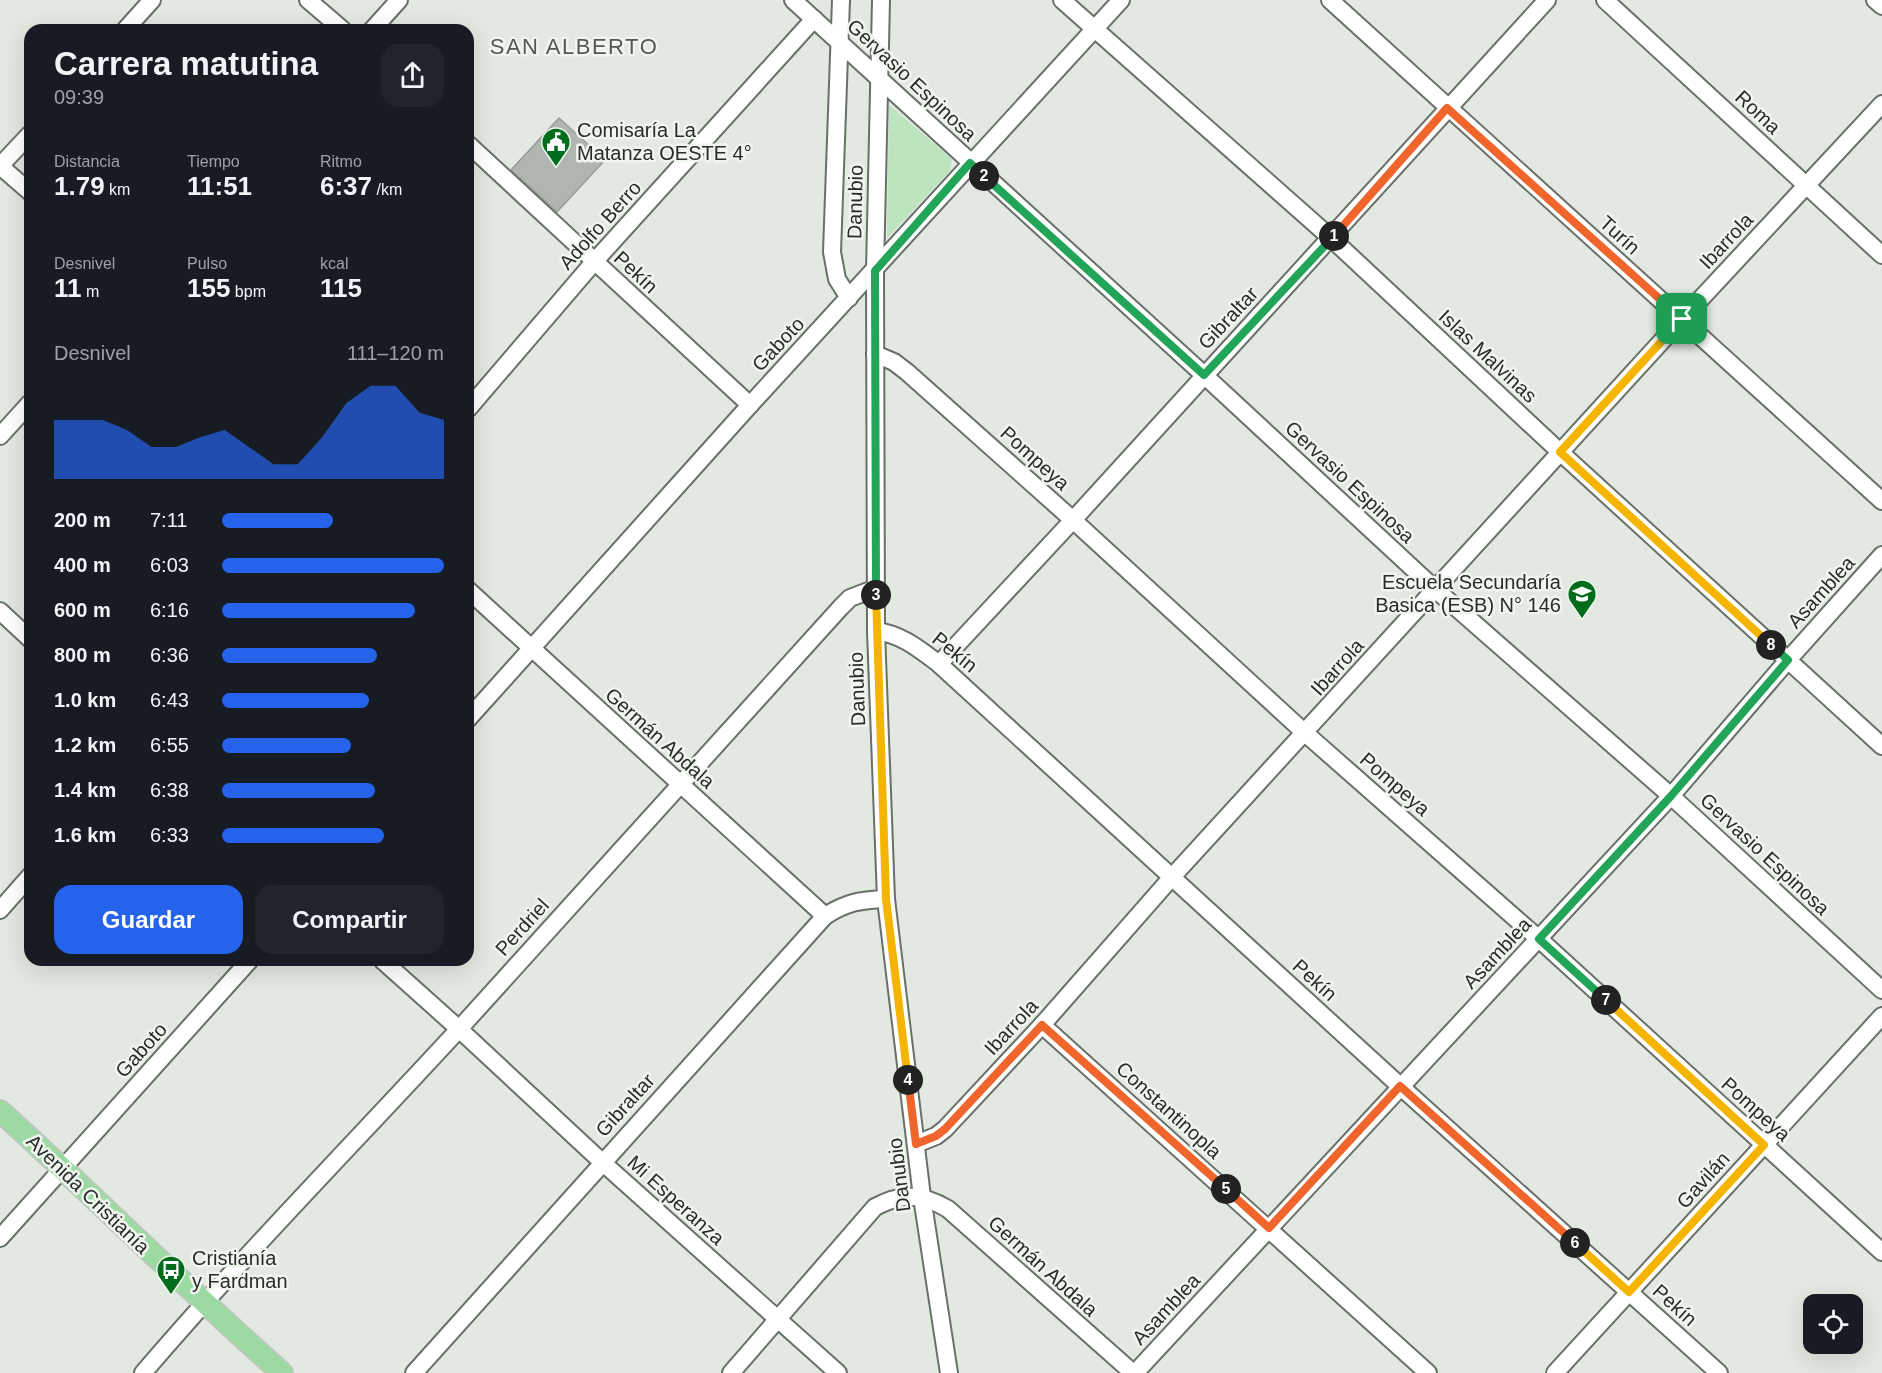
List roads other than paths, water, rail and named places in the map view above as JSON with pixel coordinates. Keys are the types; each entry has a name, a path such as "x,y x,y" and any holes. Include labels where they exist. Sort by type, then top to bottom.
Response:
{"main road":[{"name":"Avenida Cristianía","path":"0,1111 282,1373"}],"street":[{"path":"130,24 152,0"},
{"path":"308,0 336,24"},
{"path":"377,24 399,0"},
{"name":"Gervasio Espinosa","path":"793,0 1204,375 1435,590 1671,796 1882,990"},
{"path":"841,0 832,252 837,279 849,298"},
{"name":"Danubio","path":"881,0 875,271 876,631 886,899 922,1197 950,1373"},
{"name":"Islas Malvinas","path":"1062,0 1331,238 1560,452 1882,746"},
{"name":"Gaboto","path":"474,712 750,405 1121,0"},
{"name":"Turín","path":"1330,0 1882,501"},
{"name":"Gibraltar","path":"939,664 1547,0"},
{"name":"Roma","path":"1605,0 1882,255"},
{"path":"1875,0 1882,6"},
{"name":"Adolfo Berro","path":"474,402 594,262 814,19"},
{"name":"Ibarrola","path":"916,1144 936,1136 945,1129 1042,1025 1172,877 1682,319 1882,104"},
{"path":"24,140 0,166 24,187"},
{"name":"Pekín","path":"474,150 750,405"},
{"name":"Pompeya","path":"875,354 894,362 907,372 1073,520 1305,733 1539,939 1882,1252"},
{"path":"0,436 24,410"},
{"name":"Asamblea","path":"1134,1373 1671,796 1882,555"},
{"name":"Perdriel","path":"143,1373 203,1302 459,1029 679,783 850,598 876,588"},
{"name":"Germán Abdala","path":"474,596 825,916"},
{"path":"0,611 24,633"},
{"name":"Pekín","path":"876,631 890,632 900,636 939,664 1400,1086 1719,1373"},
{"path":"0,910 24,883"},
{"name":"Gibraltar","path":"414,1373 825,916 843,904 858,900 886,899"},
{"name":"Gaboto","path":"0,1238 245,966"},
{"name":"Mi Esperanza","path":"389,966 602,1162 838,1373"},
{"name":"Gavilán","path":"1555,1373 1882,1016"},
{"name":"Constantinopla","path":"1042,1025 1428,1373"},
{"path":"731,1373 875,1207 903,1196 922,1197"},
{"name":"Germán Abdala","path":"922,1197 948,1209 1134,1373"}],"place":[{"name":"Comisaría La Matanza OESTE 4°","path":"556,168"},
{"name":"Escuela Secundaría Basica (ESB) N° 146","path":"1582,620"},
{"name":"Cristianía y Fardman","path":"171,1296"}],"district":[{"name":"SAN ALBERTO","path":"574,46"}]}
